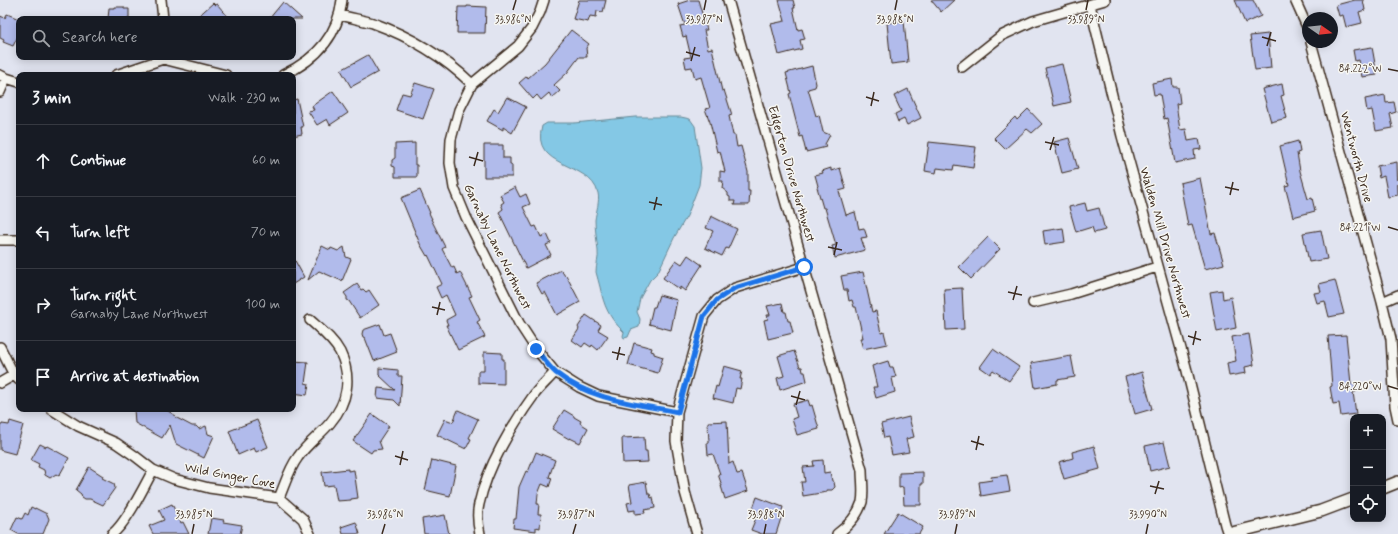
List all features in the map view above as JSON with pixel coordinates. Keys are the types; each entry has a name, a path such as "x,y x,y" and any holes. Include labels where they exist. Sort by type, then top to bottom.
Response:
{"street":[{"path":"161,0 163,16"},
{"path":"289,72 316,55 328,41 340,15 342,0"},
{"name":"Garnaby Lane Northwest","path":"544,0 532,28 518,46 472,84 459,110 451,139 450,163 454,188 466,217 519,323 536,349 555,372 579,387 598,396 678,412"},
{"name":"Edgerton Drive Northwest","path":"728,0 862,470 862,501 853,519 846,528 837,534"},
{"path":"962,67 1001,36 1033,21 1105,0"},
{"path":"1295,0 1302,16"},
{"name":"Walden Mill Drive Northwest","path":"1090,5 1122,136 1157,267 1186,367 1228,534"},
{"path":"340,15 372,23 413,41 438,56 472,84"},
{"name":"Wentworth Drive","path":"1314,48 1391,339 1395,406 1398,420"},
{"path":"124,72 157,60"},
{"path":"170,60 215,72"},
{"path":"0,92 3,77 16,81"},
{"path":"0,240 16,240"},
{"path":"697,534 685,492 676,441 678,412 704,316 717,300 735,288 804,267"},
{"path":"1033,303 1071,294 1157,267"},
{"path":"1382,302 1398,295"},
{"path":"279,498 286,484 291,467 299,455 331,423 346,394 348,381 340,351 330,338 310,320"},
{"path":"0,347 16,378 0,383"},
{"path":"480,534 478,528 478,505 485,484 514,425 536,393 555,372"},
{"name":"Wild Ginger Cove","path":"56,412 78,426 116,443 136,456 153,470 174,479 209,488 279,498 303,519 310,534"},
{"path":"112,534 141,493 153,470"},
{"path":"1386,487 1398,482"},
{"path":"1228,534 1321,511 1350,500"}],"water":[{"path":"635,117 681,117 690,119 695,126 701,168 699,185 687,216 674,238 658,272 650,280 640,298 637,312 640,319 639,327 631,330 628,337 624,338 624,332 614,322 605,306 596,272 598,254 595,220 598,193 593,183 584,175 552,158 545,150 541,140 542,126 547,123 574,123"}],"building":[{"path":"579,0 606,0 603,12 597,11 596,17 590,16 588,22 573,19"},
{"path":"690,0 698,0 707,30 704,30 708,49 712,48 722,91 724,90 732,115 729,116 733,135 735,135 737,147 741,146 748,172 748,191 750,191 749,205 734,205 735,201 730,201 728,193 722,188 723,181 720,181 720,171 725,172 720,151 717,152 710,122 705,109 710,108 701,77 695,79 692,67 686,68 684,58 691,57 686,36 683,37 680,26 685,25 678,4"},
{"path":"779,0 793,0 795,8 793,8 798,30 802,29 805,39 800,40 802,49 779,55 771,24 785,21"},
{"path":"931,0 954,0 941,12"},
{"path":"1235,0 1253,0 1261,16 1245,23"},
{"path":"1355,0 1363,0 1365,10 1359,12 1362,23 1346,27 1343,15 1339,16 1336,5"},
{"path":"283,2 302,19 296,19 296,16 271,16"},
{"path":"213,3 215,5 217,4 227,16 198,16"},
{"path":"124,7 124,9 129,9 129,16 108,16 109,8"},
{"path":"458,7 486,7 485,33 457,33"},
{"path":"7,14 16,18 16,40 13,46 3,42 4,40 0,38 0,16 5,18"},
{"path":"904,21 908,62 891,64 887,23"},
{"path":"571,30 589,44 586,48 587,57 579,57 567,73 554,85 560,91 552,98 549,93 541,100 537,95 533,99 519,83 527,76 528,78 545,63"},
{"path":"1268,34 1271,68 1255,70 1250,36"},
{"path":"1372,47 1377,75 1362,77 1359,60 1355,61 1353,50"},
{"path":"368,55 378,72 351,87 341,70"},
{"path":"1062,64 1071,102 1054,106 1045,68"},
{"path":"812,66 816,84 815,87 808,89 816,116 819,115 823,132 830,135 825,144 826,147 806,152 802,136 800,137 789,94 791,93 786,73"},
{"path":"1172,79 1173,87 1178,87 1180,103 1176,104 1180,130 1186,129 1188,141 1199,139 1201,149 1194,150 1195,159 1175,163 1167,118 1164,119 1160,94 1154,95 1152,83"},
{"path":"415,83 434,89 423,119 396,110 402,93 410,95"},
{"path":"1282,84 1284,95 1281,96 1287,118 1271,122 1262,89"},
{"path":"908,89 921,118 907,125 904,119 898,122 895,114 901,111 894,96"},
{"path":"333,91 348,113 330,125 327,119 317,125 308,111 314,110 312,106"},
{"path":"1385,95 1386,103 1394,102 1396,112 1390,114 1393,128 1376,131 1372,110 1367,111 1365,99"},
{"path":"507,97 526,107 512,133 503,127 503,130 487,121 494,109 498,112"},
{"path":"296,99 303,127 301,127 302,134 296,135"},
{"path":"1028,109 1042,124 1032,133 1027,129 1005,149 994,138 1015,117 1017,120"},
{"path":"1069,138 1078,169 1062,173 1054,142"},
{"path":"1298,141 1300,152 1297,153 1300,171 1308,199 1312,198 1315,211 1293,217 1285,186 1289,185 1280,146"},
{"path":"929,142 976,147 973,168 954,165 953,170 937,168 936,173 925,171"},
{"path":"415,143 415,165 417,165 417,177 395,177 395,167 392,166 392,160 395,158 395,144"},
{"path":"484,145 503,145 503,158 510,158 510,165 512,165 512,177 484,177"},
{"path":"1397,162 1398,195 1388,197 1384,176 1379,178 1377,166"},
{"path":"831,168 831,171 840,168 846,189 839,191 846,215 855,212 859,229 864,228 867,237 861,238 865,250 835,258 832,246 836,245 825,208 823,208 815,175 823,173 822,171"},
{"path":"1200,178 1211,234 1215,233 1224,264 1205,269 1192,225 1188,226 1180,183"},
{"path":"515,187 520,197 526,194 530,204 523,207 533,227 536,226 541,237 547,234 551,243 546,245 551,255 526,268 499,212 503,209 501,204 504,202 500,195"},
{"path":"420,190 431,219 445,247 442,249 452,268 454,267 457,274 460,272 472,296 469,297 480,320 477,322 485,337 458,350 446,325 448,325 446,320 455,315 446,295 441,298 436,287 442,284 428,255 427,256 420,244 401,198"},
{"path":"1085,203 1087,211 1099,208 1105,230 1094,233 1092,227 1076,232 1069,207"},
{"path":"711,216 737,229 728,249 726,248 722,256 705,248 713,231 706,228"},
{"path":"1063,228 1065,242 1045,245 1043,231"},
{"path":"1321,230 1327,259 1309,262 1303,233"},
{"path":"988,237 1000,249 971,279 959,267"},
{"path":"322,246 330,250 331,248 338,251 344,247 346,257 351,259 342,281 319,271 308,280"},
{"path":"688,255 702,265 685,291 680,287 680,290 663,278 676,260 682,264"},
{"path":"296,262 304,277 296,282"},
{"path":"561,270 565,276 566,275 580,302 557,315 545,292 542,294 536,283"},
{"path":"863,272 872,312 876,311 881,333 884,332 887,344 863,349 860,338 863,338 856,307 854,307 852,300 849,301 847,290 844,290 841,276"},
{"path":"1335,280 1344,314 1329,317 1325,301 1317,303 1314,293 1321,292 1319,284"},
{"path":"357,284 361,290 363,289 366,292 369,290 379,305 360,318 347,300 344,293"},
{"path":"962,288 964,329 946,330 944,289"},
{"path":"1222,290 1223,299 1231,297 1236,328 1217,332 1210,292"},
{"path":"659,295 677,300 671,330 649,324 653,307 655,307"},
{"path":"782,303 788,321 790,321 793,333 768,339 764,320 768,319 767,315 770,315 767,306"},
{"path":"586,315 601,325 598,330 608,336 598,350 592,345 591,347 585,343 582,347 572,340"},
{"path":"380,324 384,335 390,333 397,352 374,361 362,334 363,330"},
{"path":"1249,334 1254,365 1245,367 1246,373 1229,376 1227,363 1236,361 1232,337"},
{"path":"1346,335 1351,384 1355,383 1356,392 1353,392 1356,414 1341,416 1339,403 1333,404 1330,387 1332,386 1328,336"},
{"path":"634,343 652,348 651,351 654,352 654,354 663,357 658,373 628,365"},
{"path":"993,349 1019,367 1009,381 993,370 990,374 980,367"},
{"path":"794,351 800,367 802,367 803,372 805,372 807,381 780,390 777,378 784,376 778,356"},
{"path":"484,352 502,353 502,359 504,359 504,384 478,383 478,371 484,371"},
{"path":"1071,356 1075,377 1057,380 1057,384 1035,388 1031,363"},
{"path":"296,361 308,362 305,383 309,384 307,395 296,393"},
{"path":"888,361 890,367 893,367 896,377 892,378 895,392 876,398 873,387 877,387 872,366"},
{"path":"724,366 742,371 740,389 736,388 733,403 713,398"},
{"path":"379,368 398,370 398,376 402,376 400,406 394,400 377,398 378,388 395,390 379,375"},
{"path":"1142,372 1152,409 1135,414 1125,377"},
{"path":"808,400 810,406 812,405 819,429 797,435 792,419 797,417 793,404"},
{"path":"458,410 478,419 469,438 471,439 466,449 437,435 445,419 453,422"},
{"path":"564,410 581,421 580,423 588,428 580,443 570,438 569,439 552,429"},
{"path":"134,412 170,412 176,416 175,417 192,426 196,426 199,429 206,426 208,434 214,436 204,458 176,444 170,425 162,438 135,423"},
{"path":"372,414 389,426 379,441 382,449 373,450 371,453 353,441"},
{"path":"909,417 914,437 906,439 909,452 892,455 888,437 884,438 881,424"},
{"path":"257,420 268,447 256,452 254,448 238,455 229,431"},
{"path":"10,421 23,425 15,454 0,450 0,425 9,425"},
{"path":"727,421 729,464 733,462 737,474 742,473 748,491 725,499 718,474 720,474 713,454 708,455 707,443 709,443 708,422"},
{"path":"644,437 645,451 647,451 648,462 623,463 622,438"},
{"path":"1164,442 1170,466 1150,471 1145,446"},
{"path":"40,444 46,447 47,446 69,458 59,476 56,474 50,478 45,475 44,470 38,467 39,464 31,460"},
{"path":"1094,446 1100,469 1064,479 1059,462 1073,458 1072,452"},
{"path":"536,452 555,460 549,477 552,478 549,487 542,484 538,494 538,514 541,514 540,528 536,527 536,531 513,528 514,519 516,519 519,487 526,471 528,472"},
{"path":"432,460 456,466 450,496 425,490"},
{"path":"823,460 824,473 830,472 835,487 832,490 827,490 827,492 803,496 801,482 805,482 803,467 814,466 813,461"},
{"path":"89,467 103,476 102,478 114,484 115,488 103,505 90,499 85,499 76,490"},
{"path":"348,469 348,471 354,470 358,498 337,501 334,485 324,486 322,472"},
{"path":"923,472 923,484 921,484 921,505 904,505 903,487 899,488 899,473"},
{"path":"1007,475 1010,491 981,496 979,482 992,480 991,477"},
{"path":"646,482 648,494 650,494 651,498 653,497 655,508 644,510 645,513 635,514 635,510 629,511 627,503 632,502 629,485"},
{"path":"757,497 783,507 776,534 762,534 751,530 758,513 752,511"},
{"path":"172,504 181,523 183,522 189,534 153,534 149,526 164,520 159,510"},
{"path":"31,507 47,514 49,519 43,534 18,534 11,530 17,517 22,519 25,513 28,515"},
{"path":"898,512 923,527 919,534 884,534"},
{"path":"445,515 449,534 424,534 422,519"},
{"path":"211,518 224,520 223,522 242,525 240,534 208,534"},
{"path":"356,522 360,534 343,534 341,527"}],"route":[{"path":"536,349 555,372 579,387 598,396 678,412 704,316 717,300 735,288 804,267"}]}
